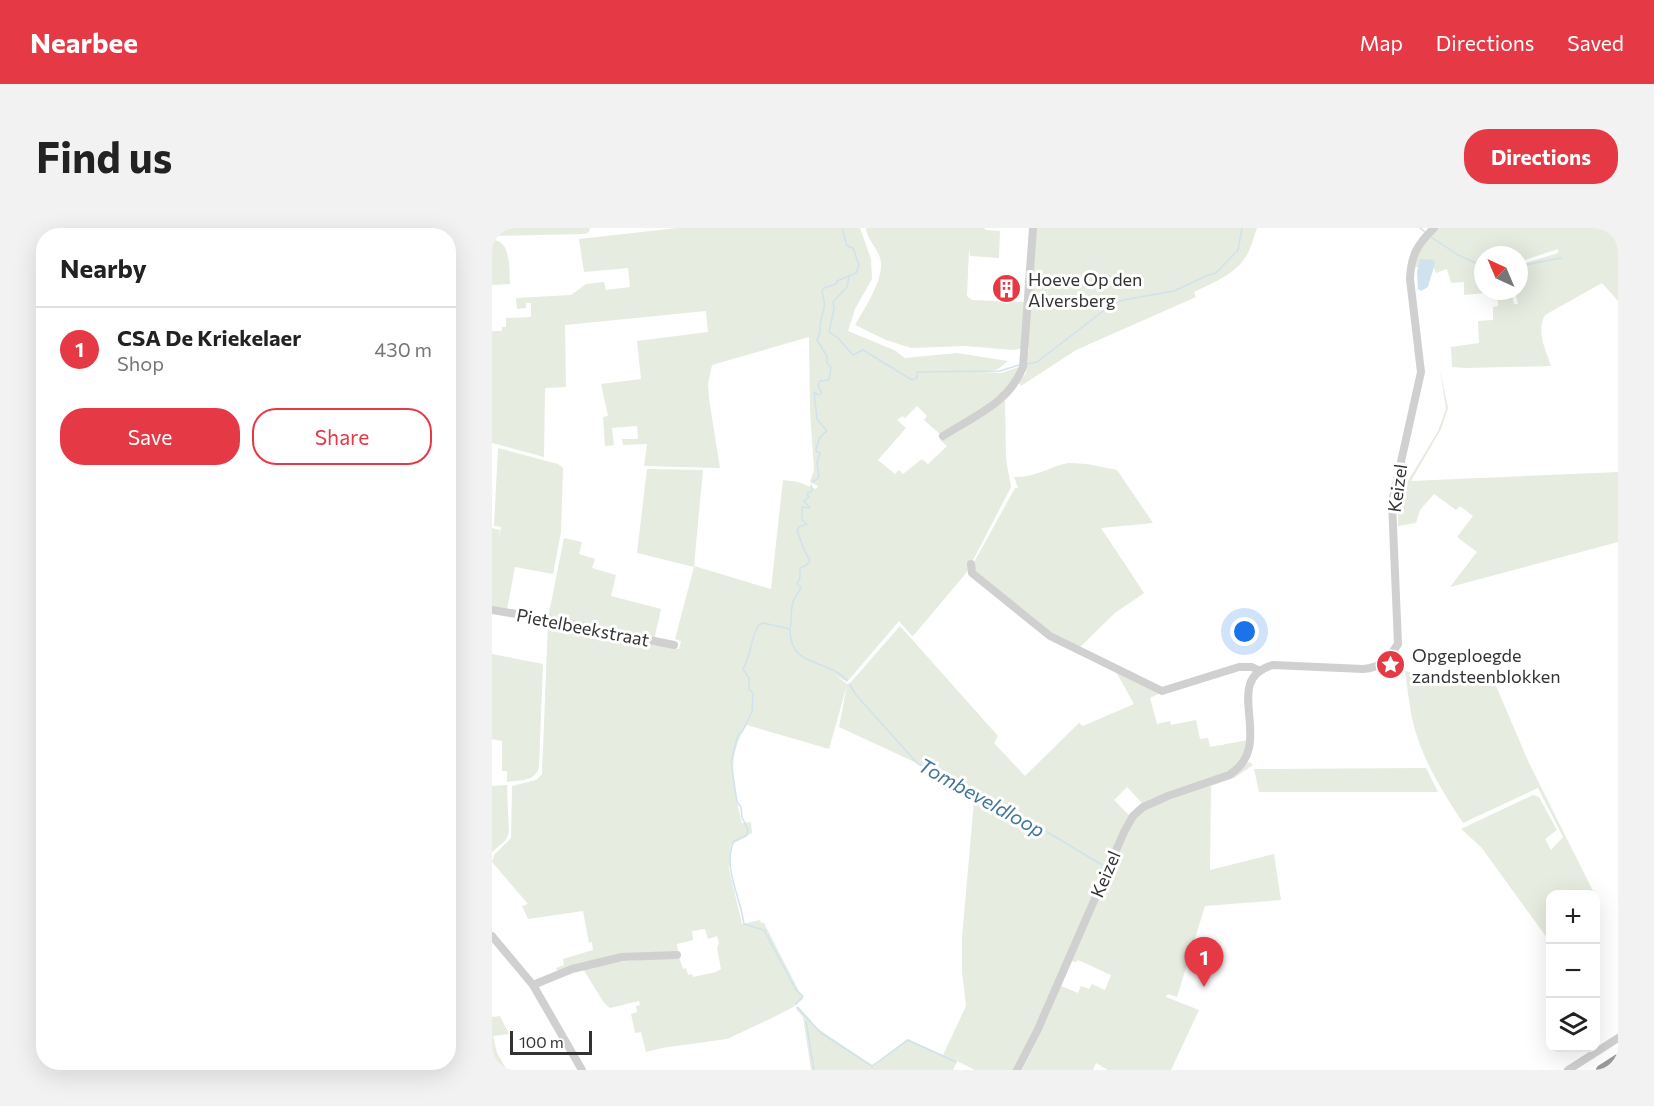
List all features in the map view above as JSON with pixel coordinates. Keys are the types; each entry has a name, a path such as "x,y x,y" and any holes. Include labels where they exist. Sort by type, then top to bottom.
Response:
{"highway":[{"path":"1600,1070 1618,1059"}],"street":[{"path":"943,436 1008,394 1019,379 1023,367 1033,228"},
{"name":"Keizel","path":"1017,1070 1038,1029 1133,816 1154,801 1229,775 1236,771 1244,761 1251,745 1248,691 1251,681 1260,671 1273,665 1375,668 1385,661 1398,644 1392,502 1421,372 1410,267 1416,247 1434,228"},
{"name":"Keizel","path":"971,564 972,573 1050,636 1162,692 1239,667 1252,666 1260,671"},
{"name":"Pietelbeekstraat","path":"492,610 674,645"},
{"path":"492,936 532,985 582,1070"},
{"path":"532,985 572,969 622,957 677,955"},
{"path":"1568,1070 1618,1038"}],"shaded area":[{"path":"492,228 590,228 585,234 492,236"},
{"path":"677,228 860,228 871,259 872,279 855,309 848,331 894,350 905,358 957,353 1008,361 998,369 984,372 1001,373 1019,367 1020,369 1003,396 941,435 924,420 927,416 917,406 905,418 902,416 897,420 906,428 878,460 895,474 899,470 903,474 922,459 928,464 947,446 940,440 1005,400 1006,459 1011,487 967,572 914,635 912,636 899,621 847,682 835,675 847,684 851,682 900,626 998,736 994,743 1025,776 1079,723 1083,726 1134,704 1115,670 1160,693 1150,698 1157,724 1170,721 1171,725 1196,720 1200,739 1208,738 1210,747 1248,740 1245,753 1237,765 1219,776 1142,803 1127,787 1114,800 1129,815 1117,839 1145,809 1229,778 1250,762 1253,765 1234,778 1211,786 1210,870 1274,854 1281,900 1205,906 1177,997 1168,994 1166,997 1199,1010 1171,1070 1108,1070 1096,1063 1093,1070 1022,1070 1051,1010 1045,1006 1013,1070 975,1070 957,1061 953,1070 811,1070 803,1017 796,1009 799,1007 817,1028 873,1066 907,1039 943,1055 966,1006 962,972 962,937 975,790 839,727 847,685 829,749 747,725 740,736 734,760 734,785 742,823 751,822 752,833 731,845 729,869 742,924 760,920 764,923 803,999 774,1017 727,1039 646,1052 641,1032 635,1033 631,1014 637,1012 636,1006 640,1005 639,1001 610,1008 604,1003 583,969 615,962 679,957 688,975 692,974 693,977 716,972 721,969 717,936 708,939 705,929 692,931 693,940 677,944 678,952 631,955 558,972 556,968 564,965 563,959 593,950 592,942 589,943 583,911 528,919 522,906 528,904 492,862 494,855 511,838 512,786 536,780 542,774 548,622 679,649 681,641 675,639 694,567 637,553 647,469 703,470 694,566 771,589 783,480 798,482 816,489 818,486 810,482 814,470 809,337 712,365 708,384 709,399 720,468 644,466 647,444 623,445 622,439 638,439 637,426 612,428 614,445 605,446 603,417 608,416 601,384 641,379 637,341 708,332 706,311 565,325 566,387 545,388 544,457 492,443 492,331 502,331 502,327 506,327 506,318 531,317 531,303 526,303 526,308 517,309 516,298 571,295 586,284 604,282 606,290 630,287 628,268 584,272 579,239","holes":["1078,960 1111,975 1105,990 1092,984 1089,989 1081,986 1078,993 1061,986 1072,961"]},
{"path":"866,228 984,228 1000,231 999,258 970,256 969,249 967,296 972,300 1025,302 1035,228 1257,228 1249,251 1239,266 1194,292 1196,297 1076,350 1021,386 1019,383 1026,373 1029,347 1014,350 965,346 911,348 886,340 855,325 873,293 881,266 879,254"},
{"path":"1439,228 1618,228 1618,301 1602,283 1545,315 1541,334 1551,366 1452,367 1451,347 1479,343 1478,321 1493,320 1493,307 1498,306 1498,300 1513,300 1514,304 1518,304 1517,300 1528,300 1528,262 1558,253 1558,249 1528,259 1528,246 1474,246 1474,294 1464,295 1464,282 1451,283 1447,269 1436,273 1432,264 1413,268 1426,241"},
{"path":"492,240 498,241 506,250 510,284 492,285"},
{"path":"1440,370 1448,408 1441,429 1411,481 1618,472 1618,542 1450,587 1477,552 1457,537 1473,516 1460,506 1456,510 1434,494 1420,510 1416,523 1398,526 1398,498 1402,481 1408,481 1438,431 1446,409"},
{"path":"498,448 558,464 563,468 561,532 553,574 515,567 507,610 492,608 492,528 500,530 499,539 501,527 494,526"},
{"path":"1068,463 1117,470 1153,523 1101,528 1144,593 1115,613 1078,649 1056,638 976,573 973,564 1015,488 1018,488 1014,477 1028,476"},
{"path":"564,538 582,542 579,554 595,559 592,568 616,575 611,596 661,609 654,640 548,618"},
{"path":"492,654 543,664 539,767 531,778 507,782 507,771 502,771 502,741 492,739"},
{"path":"1405,671 1450,679 1494,681 1528,761 1592,890 1546,890 1546,936 1481,847 1461,829 1533,795 1539,797 1557,830 1545,839 1551,850 1563,837 1538,788 1463,823 1426,759 1412,718"},
{"path":"1426,768 1438,792 1259,792 1254,769"},
{"path":"507,785 509,832 506,840 492,852 492,786"},
{"path":"492,1015 493,1017 500,1016 509,1034 493,1036 497,1053 507,1070 492,1070"}],"water":[{"path":"1420,259 1433,260 1435,263 1428,287 1421,291 1418,289 1417,272"}],"waterway":[{"path":"813,482 819,477 817,462 820,453 816,451 817,445 827,431 817,419 814,392 819,395 822,393 818,386 820,381 829,380 831,367 817,340 824,307 822,292 824,288 856,273 859,265 853,248 847,246 842,228"},
{"path":"1027,364 1037,362 1111,305 1123,300 1174,291 1216,273 1238,250 1242,228"},
{"path":"1420,228 1425,232"},
{"path":"1431,237 1458,255 1474,262"},
{"path":"1528,264 1561,258"},
{"path":"849,277 847,287 833,302 834,309 829,332 838,338 853,355 863,350 912,380 917,378 917,372 1000,371 1019,365"},
{"path":"796,1004 803,996 796,990 764,930 744,924 730,861 734,841 746,836 748,830 742,817 741,807 737,802 731,762 738,735 742,732 752,712 753,693 749,689 749,678 743,669 755,631 763,623 790,629 793,603 801,587 797,584 800,568 807,565 810,560 797,530 807,524 802,520 802,507 810,508 804,501 809,497 807,494 812,491 811,485"},
{"name":"Tombeveldloop","path":"790,630 792,642 802,657 839,673 847,680"},
{"name":"Tombeveldloop","path":"850,685 856,695 918,764 955,781 967,790 1042,829 1104,866"},
{"path":"797,1007 821,1033 872,1066 908,1040 956,1062"},
{"path":"806,1021 814,1070"}],"place":[{"name":"Hoeve Op den Alversberg","path":"1007,289"},
{"name":"Opgeploegde zandsteenblokken","path":"1391,665"},
{"name":"CSA De Kriekelaer","path":"1204,987"}]}
